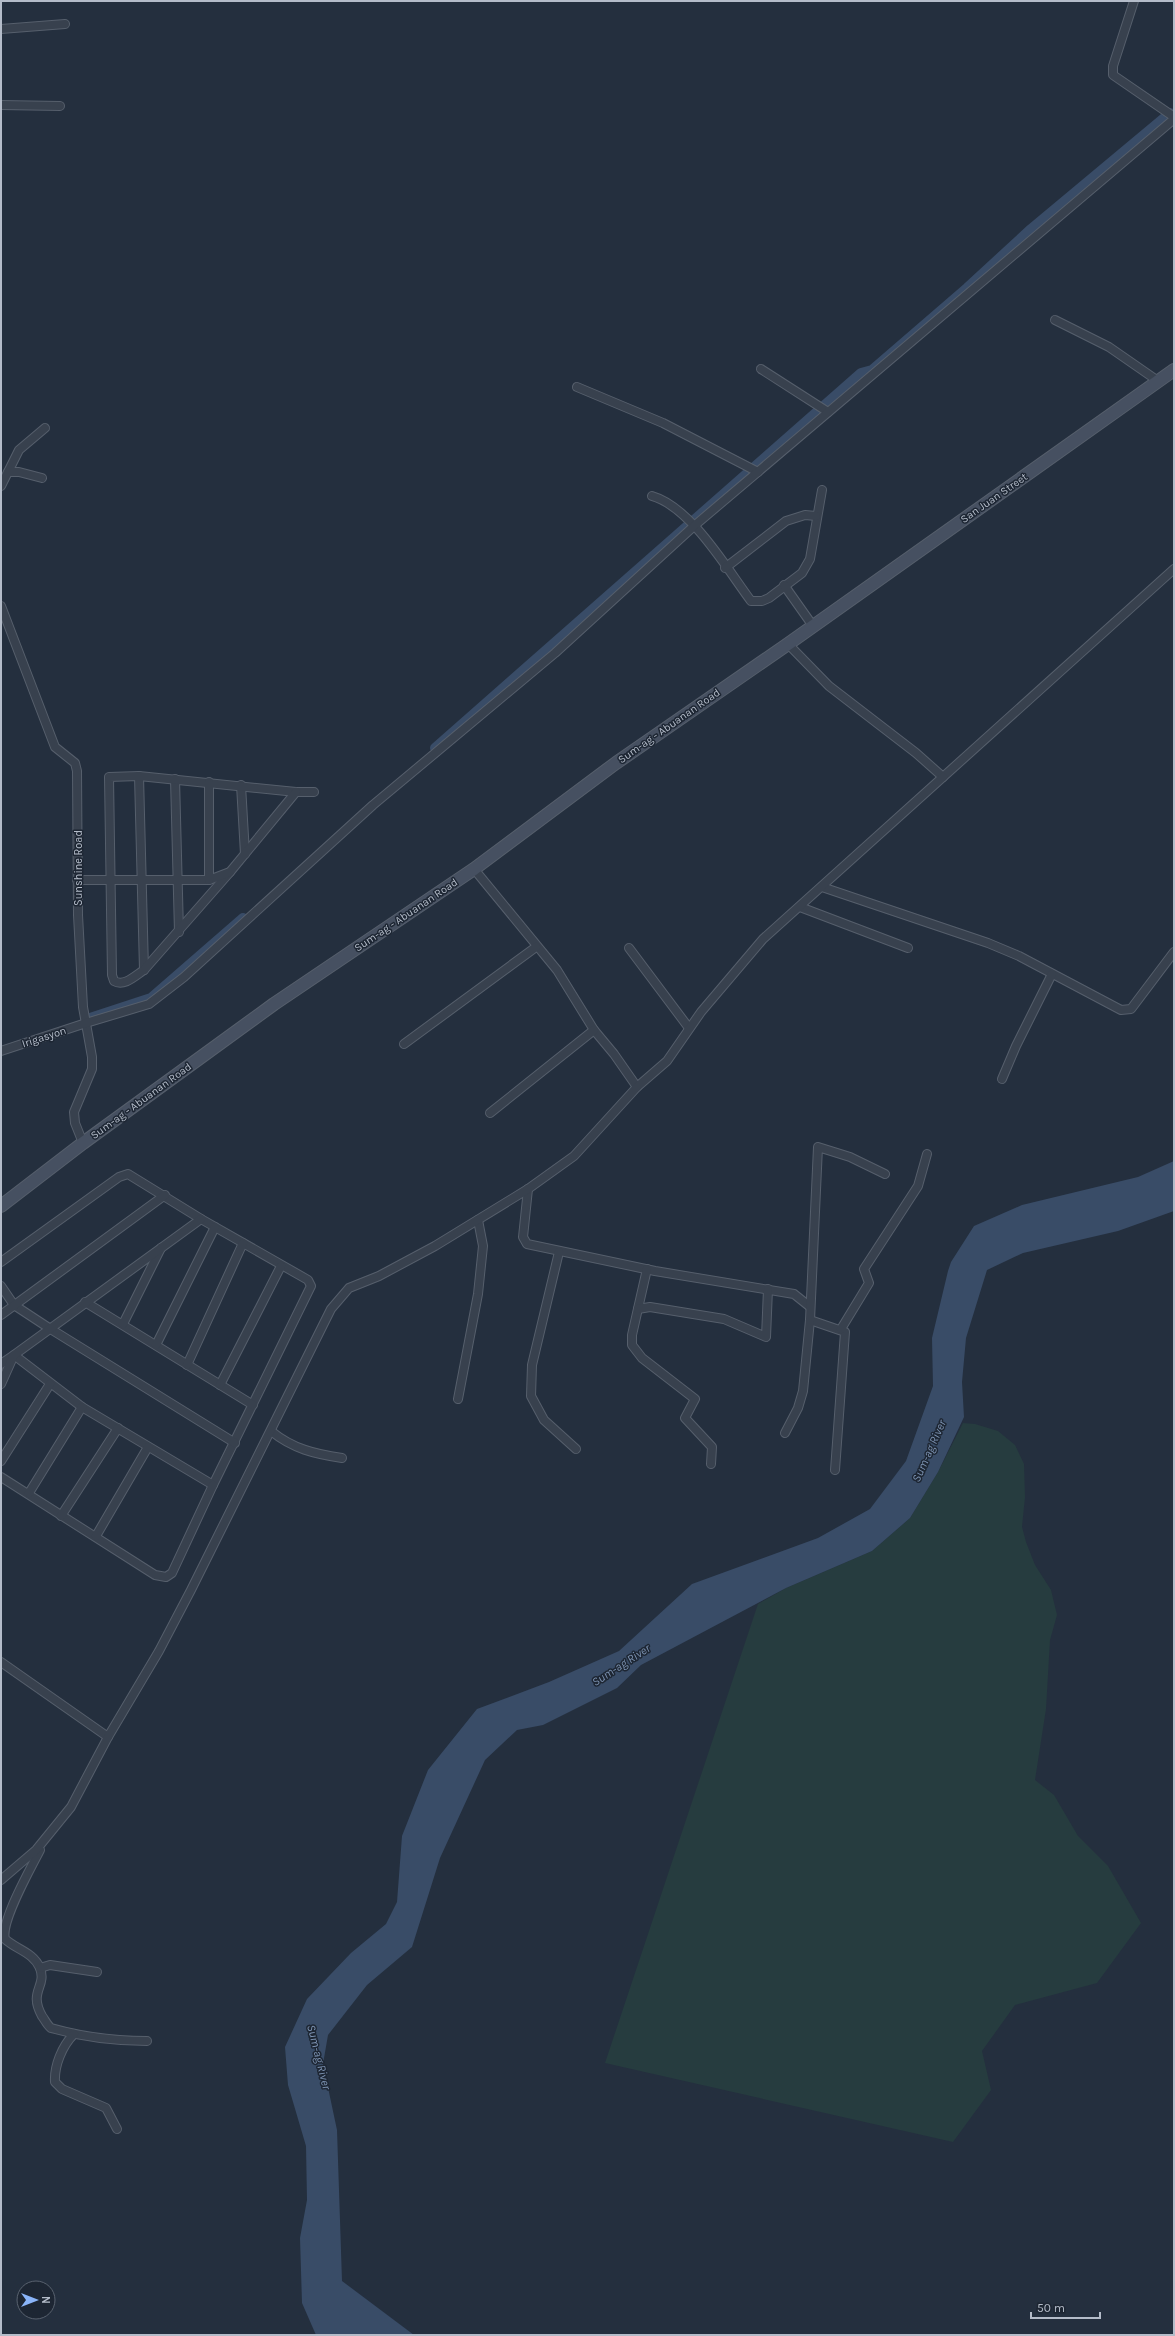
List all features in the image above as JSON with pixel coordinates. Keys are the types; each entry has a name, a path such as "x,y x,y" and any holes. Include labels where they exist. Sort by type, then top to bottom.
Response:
{"main road":[{"name":"San Juan Street","path":"813,626 1174,370"},
{"name":"Sum-ag - Abuanan Road","path":"1,1206 83,1143 274,1004 474,869 616,763 813,626"}],"street":[{"path":"1134,1 1113,66 1113,75 1171,116"},
{"path":"1,28 65,24"},
{"path":"1,105 60,106"},
{"name":"Irigasyon","path":"1,1051 86,1022 149,1004 184,976 373,805 555,653 692,523 757,472 826,411 1171,116"},
{"path":"1055,320 1109,347 1158,381"},
{"path":"761,369 826,411"},
{"path":"577,387 663,423 757,472"},
{"path":"1,486 19,450 45,428"},
{"path":"8,472 19,472 42,478"},
{"path":"652,496 664,499 692,523 751,601 762,601 769,598 784,585 802,573 810,559 816,516 822,490"},
{"path":"725,568 786,521 805,515 816,516"},
{"path":"1,1880 43,1843 72,1807 108,1737 162,1644 271,1431 331,1309 349,1288 407,1261 478,1220 528,1189 574,1156 637,1087 666,1063 689,1028 731,975 763,939 1174,569"},
{"path":"784,585 813,626"},
{"name":"Sunshine Road","path":"1,606 55,747 75,763 76,767 78,788 77,880 83,1007 91,1047 92,1069 74,1112 75,1123 83,1143"},
{"path":"788,644 829,686 887,730 942,777"},
{"path":"296,792 230,872 144,970 128,981 120,983 114,981 112,975 107,779 110,775 209,782 296,792 314,792"},
{"path":"139,776 143,880 144,970"},
{"path":"175,779 178,932"},
{"path":"209,782 209,880"},
{"path":"241,785 245,854"},
{"path":"474,869 536,947 557,970 594,1030 614,1054 637,1087"},
{"path":"77,880 209,880 230,872"},
{"path":"822,887 988,943 1121,1010 1131,1009 1174,952"},
{"path":"800,907 908,948"},
{"path":"404,1044 536,947"},
{"path":"629,948 689,1028"},
{"path":"1002,1079 1016,1046 1052,974"},
{"path":"490,1113 594,1030"},
{"path":"785,1433 801,1401 810,1320 809,1306 818,1147 850,1157 885,1174"},
{"path":"841,1329 869,1283 864,1269 918,1186 928,1154"},
{"path":"1,1262 119,1178 128,1174 134,1176 165,1195 200,1219 308,1280 311,1286 213,1485 172,1573 166,1577 155,1575 96,1536 61,1516 1,1477"},
{"path":"528,1189 524,1240 527,1244 559,1252 647,1269 794,1294 809,1306"},
{"path":"1,1315 14,1304 165,1195"},
{"path":"1,1364 200,1219"},
{"path":"458,1399 478,1294 483,1246 478,1220"},
{"path":"156,1345 215,1227"},
{"path":"187,1365 243,1244"},
{"path":"124,1324 161,1247"},
{"path":"559,1252 532,1365 531,1396 544,1420 576,1449"},
{"path":"220,1385 281,1266"},
{"path":"647,1269 632,1335 633,1349 647,1363 695,1399 685,1418 712,1447 711,1464"},
{"path":"1,1286 14,1304 49,1328 235,1443"},
{"path":"638,1309 650,1306 724,1319 766,1337 768,1289"},
{"path":"85,1302 124,1324 187,1365 253,1405"},
{"path":"810,1320 841,1329 845,1332 835,1470"},
{"path":"1,1384 14,1355"},
{"path":"14,1355 50,1384 82,1406 213,1485"},
{"path":"1,1461 50,1384"},
{"path":"29,1494 82,1406"},
{"path":"61,1516 118,1428"},
{"path":"271,1431 283,1441 302,1450 342,1458"},
{"path":"96,1536 148,1447"},
{"path":"1,1662 108,1737"},
{"path":"43,1843 18,1892 3,1932 5,1939 28,1952 40,1968 42,1977 36,1997 37,2008 51,2028 113,2041 147,2041"},
{"path":"40,1968 56,1966 97,1972"},
{"path":"74,2034 69,2039 57,2065 55,2082 62,2090 106,2108 117,2129"}],"green space":[{"path":"963,1423 975,1424 998,1431 1015,1445 1024,1464 1025,1497 1022,1527 1035,1565 1051,1590 1057,1615 1050,1640 1046,1709 1035,1780 1054,1795 1078,1836 1108,1866 1141,1923 1097,1983 1015,2005 982,2051 991,2090 953,2142 605,2063 758,1604 786,1588 872,1551 910,1518 938,1472"}],"water":[{"name":"Sum-ag River","path":"1174,1161 1174,1211 1118,1231 1023,1253 987,1270 966,1338 962,1382 964,1417 938,1472 910,1518 872,1551 786,1588 641,1665 617,1688 543,1725 517,1730 485,1760 440,1858 412,1947 367,1985 328,2035 323,2064 337,2130 342,2281 414,2335 316,2335 302,2303 300,2238 307,2200 306,2146 288,2085 285,2047 307,1999 351,1953 386,1924 397,1902 402,1836 428,1770 477,1709 549,1682 619,1651 692,1584 818,1538 870,1509 906,1461 933,1386 932,1338 948,1271 951,1262 974,1226 1022,1205 1138,1177"}],"waterway":[{"path":"435,748 861,373 872,370 967,288 1031,229 1170,113"},
{"path":"90,1018 151,998 243,918"}]}
